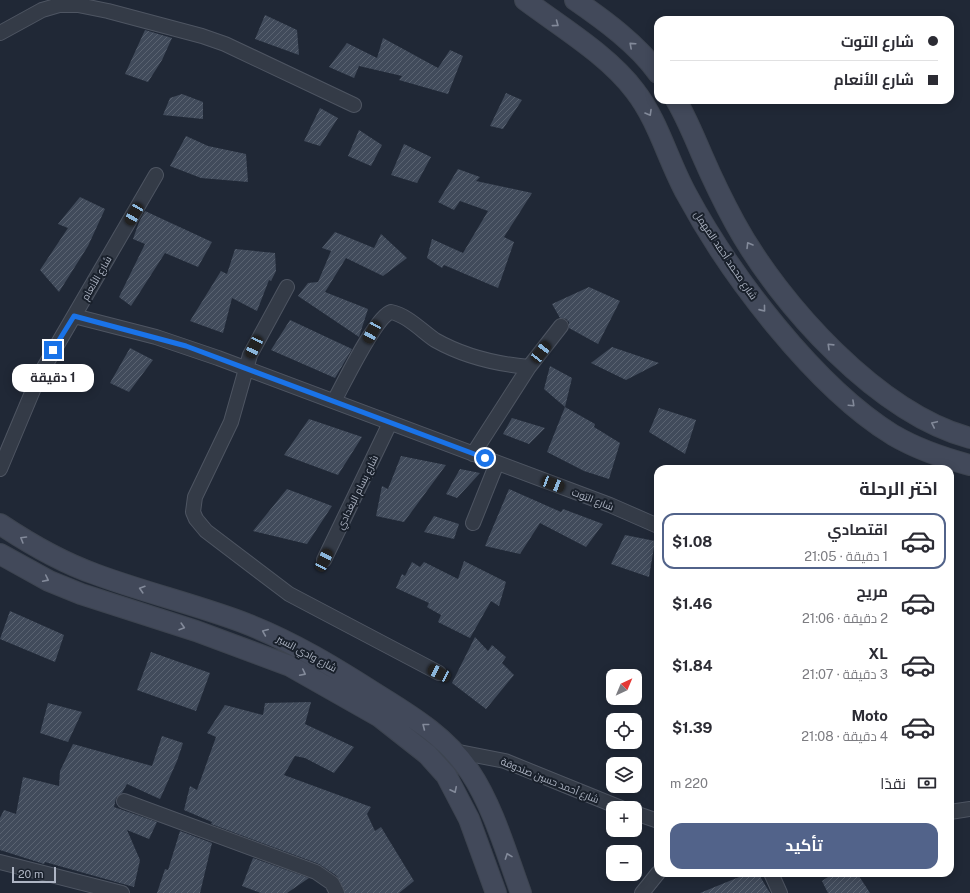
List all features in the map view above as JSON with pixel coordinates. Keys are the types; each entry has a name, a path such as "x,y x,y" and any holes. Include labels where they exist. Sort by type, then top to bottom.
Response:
{"main road":[{"name":"شارع محمد أحمد المهمل","path":"525,0 606,61 634,89 653,118 676,174 710,235 761,306 816,369 858,410 894,435 936,455 970,466"},
{"path":"575,0 620,34 640,52 654,68"},
{"path":"678,104 719,192 740,231 769,276 807,322 848,364 901,405 923,420 970,438"},
{"name":"شارع وادي السير","path":"0,524 48,553 94,574 243,623 304,650 413,717 454,751 471,773 500,835 521,893"},
{"name":"شارع وادي السير","path":"0,554 49,581 81,594 196,631 290,666 380,718 413,742 437,764 452,784 469,820 496,893"},
{"path":"437,764 454,751"}],"street":[{"path":"0,33 42,10 59,5 78,5 108,11 225,44 354,105"},
{"name":"شارع الأنعام","path":"0,469 39,376 156,175"},
{"path":"287,287 258,338 246,368 231,422 195,498 193,512 196,519 210,535 289,594 439,673"},
{"path":"334,401 372,332 384,316 391,312 398,314 435,339 467,356 488,362 529,367"},
{"name":"شارع التوت","path":"74,316 186,346 334,401 390,424 473,454 654,524"},
{"path":"473,454 529,367 560,326"},
{"name":"شارع بسام البغدادي","path":"324,560 390,424"},
{"path":"473,523 496,463"},
{"name":"شارع أحمد حسين صندوقة","path":"454,751 505,761 606,802"},
{"path":"124,801 316,872 332,884 336,893"},
{"path":"954,811 970,809"},
{"path":"642,815 654,820"},
{"path":"0,862 122,893"},
{"path":"642,893 655,877"},
{"path":"773,877 780,893"}],"building":[{"path":"265,15 297,30 299,55 255,39"},
{"path":"145,30 172,38 162,60 148,82 125,74"},
{"path":"383,38 438,68 450,50 463,56 448,94 399,80 402,76 359,66 354,78 329,67 347,43 377,58"},
{"path":"506,93 522,100 503,129 490,126"},
{"path":"182,94 203,102 203,119 163,115 170,98"},
{"path":"320,108 338,118 320,146 304,141"},
{"path":"359,130 382,145 371,166 348,156"},
{"path":"186,136 208,146 246,154 248,182 201,178 170,166"},
{"path":"404,144 431,157 417,183 391,175"},
{"path":"458,169 480,177 476,181 532,193 504,237 514,242 498,288 444,265 442,268 427,258 432,239 463,253 488,211 460,201 454,210 438,202"},
{"path":"80,197 105,209 88,246 59,292 40,270 68,228 58,224"},
{"path":"145,211 212,242 198,267 165,253 131,306 119,297 145,244 133,239"},
{"path":"335,232 374,248 381,234 407,258 383,276 346,258 325,292 368,309 359,337 298,296 308,283 318,282 331,251 322,248"},
{"path":"235,249 275,253 276,271 271,281 269,280 257,311 232,298 223,333 190,321 221,271 227,274"},
{"path":"589,287 620,301 598,344 569,328 569,322 566,319 560,318 552,304"},
{"path":"290,320 352,349 335,378 271,350"},
{"path":"612,347 659,363 626,380 591,363"},
{"path":"130,348 153,360 129,392 110,383"},
{"path":"550,366 572,378 565,407 544,389"},
{"path":"565,407 595,424 594,427 620,443 609,479 584,471 547,452"},
{"path":"659,408 696,420 685,454 649,432"},
{"path":"512,418 545,428 529,444 503,434"},
{"path":"309,419 362,437 338,475 284,455"},
{"path":"401,456 446,465 404,522 376,516 382,486 388,489"},
{"path":"460,469 480,473 457,498 446,494"},
{"path":"287,489 332,506 307,544 253,531"},
{"path":"509,489 561,512 563,509 603,524 586,547 540,523 520,554 485,546"},
{"path":"434,516 459,524 454,539 424,532"},
{"path":"625,535 654,541 649,577 611,564"},
{"path":"464,561 506,582 499,606 491,601 470,638 438,622 441,615 427,607 429,603 396,588 402,574 405,576 412,562 420,567 424,562 458,579"},
{"path":"10,611 64,635 55,662 0,639"},
{"path":"475,637 488,651 492,645 506,657 502,663 514,675 486,709 452,683"},
{"path":"151,652 210,673 196,711 137,690"},
{"path":"311,702 305,724 354,747 334,773 305,758 295,756 284,775 371,807 367,814 375,831 381,827 414,881 399,893 345,893 337,876 319,864 211,824 212,822 184,810 190,786 197,790 216,737 207,733 225,705 263,715 265,703"},
{"path":"48,703 82,712 68,742 40,733"},
{"path":"162,736 183,743 177,761 160,799 127,784 122,793 116,798 114,807 157,822 149,839 127,830 140,860 134,887 45,862 44,864 0,850 0,818 4,810 16,814 23,777 59,786 60,771 73,744 152,766"},
{"path":"180,831 212,843 200,893 157,893 165,869 168,870"},
{"path":"253,858 309,878 287,893 261,893 242,886"},
{"path":"739,877 760,877 770,893 700,893"},
{"path":"828,877 860,877 870,893 828,893 822,881"}],"route":[{"path":"53,350 74,316 186,346 390,424 485,458"}]}
